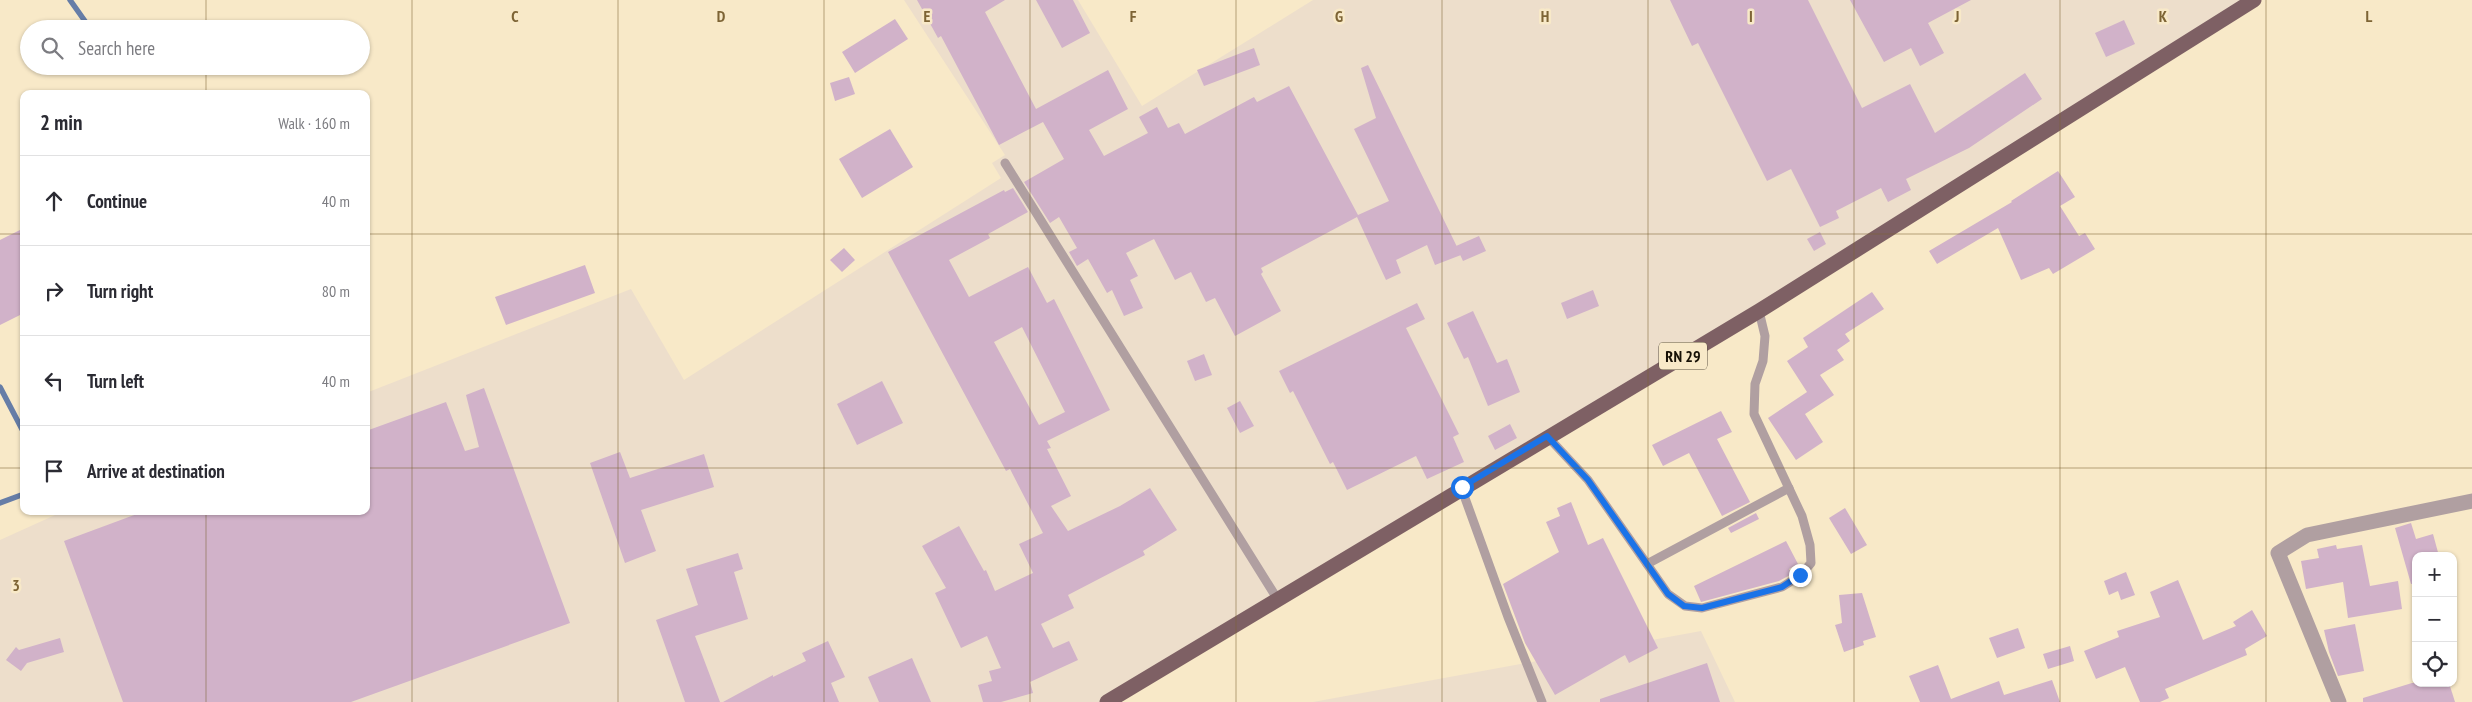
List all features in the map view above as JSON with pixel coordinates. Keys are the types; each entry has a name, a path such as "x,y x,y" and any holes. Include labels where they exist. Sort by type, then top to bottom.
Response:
{"main road":[{"name":"RN 29","path":"1106,702 1547,436 1759,311 2254,0"}],"street":[{"path":"2339,702 2278,553 2307,535 2472,501"}],"lane":[{"path":"1005,163 1278,600"},
{"path":"1547,436 1588,480 1668,594 1684,606 1702,608 1782,587 1800,575 1811,563 1810,545 1802,516 1754,414 1755,384 1763,361 1765,336 1759,311"},
{"path":"1462,487 1508,617 1542,702"},
{"path":"1647,564 1789,488"}],"shaded area":[{"path":"904,0 1078,0 1142,106 1313,0 2254,0 1107,702 0,702 0,540 55,515 370,515 370,391 631,289 684,380 1001,178 992,163 1005,155"},
{"path":"1701,631 1735,702 1313,702"}],"building":[{"path":"917,0 1005,0 985,12 1036,109 1108,70 1128,109 1089,130 1104,156 1148,133 1139,117 1157,107 1168,128 1179,123 1185,134 1254,97 1257,102 1289,86 1358,215 1389,201 1354,129 1376,118 1361,68 1368,65 1461,255 1435,265 1427,245 1396,260 1401,273 1386,280 1357,217 1261,268 1263,272 1261,274 1281,311 1235,336 1215,298 1206,302 1191,272 1175,280 1154,239 1126,253 1138,276 1130,280 1143,308 1124,316 1112,290 1107,293 1088,259 1077,266 1069,252 1077,248 1059,217 1050,223 1024,182 1064,159 1043,122 999,145 941,36 938,38"},
{"path":"1036,0 1073,0 1090,33 1062,48"},
{"path":"1670,0 1808,0 1862,108 1910,84 1935,133 2025,73 2042,99 1969,148 1906,179 1911,190 1888,202 1881,188 1836,211 1839,218 1820,227 1791,169 1767,181 1698,43 1692,46"},
{"path":"1850,0 1971,0 1928,23 1944,53 1920,66 1911,48 1884,62"},
{"path":"895,19 908,39 855,73 842,52"},
{"path":"2124,20 2135,44 2106,57 2095,33"},
{"path":"1254,48 1260,65 1204,86 1197,70"},
{"path":"849,77 855,94 835,101 830,83"},
{"path":"890,129 913,167 862,198 839,159"},
{"path":"2058,171 2075,197 2060,206 2079,236 2085,233 2095,249 2053,274 2049,268 2021,280 1998,228 1937,264 1929,251 2012,202"},
{"path":"1013,188 1028,212 988,234 990,238 949,260 969,297 1028,267 1047,303 1054,299 1110,410 1047,441 1051,448 1047,449 1071,496 1051,506 1068,531 1120,506 1150,488 1177,530 1143,551 1145,555 1068,595 1074,608 1041,624 1053,648 1069,641 1078,660 1030,682 1033,693 1001,702 983,702 978,685 992,681 989,671 1001,668 987,636 961,648 935,593 946,588 922,546 959,526 984,571 986,570 995,591 1033,573 1019,544 1043,533 1010,469 1006,471 888,252 1004,190 1005,192","holes":["1022,327 1065,412 1039,425 994,342"]},
{"path":"20,230 20,315 0,325 0,240"},
{"path":"1820,232 1826,244 1814,251 1807,239"},
{"path":"1479,236 1486,251 1463,261 1456,246"},
{"path":"844,248 855,260 842,272 830,260"},
{"path":"585,265 595,293 506,325 495,297"},
{"path":"1593,290 1599,306 1567,319 1561,303"},
{"path":"1872,292 1884,309 1845,334 1850,341 1837,350 1844,360 1820,375 1834,395 1805,414 1823,442 1796,460 1768,418 1807,392 1787,361 1808,347 1803,338"},
{"path":"1417,303 1425,319 1406,328 1459,434 1453,437 1464,462 1427,479 1416,456 1347,490 1333,462 1330,464 1293,391 1290,393 1279,371"},
{"path":"1473,311 1497,363 1507,359 1520,392 1488,406 1468,357 1464,359 1447,323"},
{"path":"1204,354 1212,375 1195,381 1187,361"},
{"path":"882,381 903,423 857,445 837,404"},
{"path":"484,388 570,623 351,702 123,702 64,541 134,515 370,515 370,430 446,402 465,451 479,447 466,395"},
{"path":"1240,401 1254,426 1240,433 1227,408"},
{"path":"1721,411 1732,432 1717,439 1750,502 1722,516 1689,453 1663,466 1652,445"},
{"path":"1510,424 1517,438 1495,450 1488,436"},
{"path":"620,452 630,478 704,454 714,487 641,510 656,551 625,563 590,463"},
{"path":"1571,502 1588,545 1603,538 1658,648 1629,663 1625,655 1555,695 1525,643 1503,584 1559,552 1546,522 1560,516 1557,508"},
{"path":"1845,508 1867,545 1851,554 1829,518"},
{"path":"1756,513 1759,519 1731,533 1728,528"},
{"path":"2411,523 2416,539 2433,534 2438,552 2412,552 2412,584 2411,584 2395,528"},
{"path":"1786,541 1798,564 1789,569 1792,574 1779,581 1701,602 1694,586"},
{"path":"2336,545 2337,549 2362,545 2370,586 2398,581 2402,609 2348,618 2343,582 2306,589 2301,561 2319,558 2317,549"},
{"path":"738,553 743,569 734,572 748,619 695,636 720,702 685,702 656,620 698,605 686,569"},
{"path":"2126,572 2135,595 2121,600 2118,591 2109,595 2104,581"},
{"path":"2178,580 2203,640 2236,626 2233,622 2252,610 2267,636 2245,649 2247,655 2165,689 2169,698 2160,702 2140,702 2125,667 2096,679 2084,651 2119,637 2117,631 2160,617 2150,592"},
{"path":"1862,593 1876,637 1863,641 1864,645 1844,652 1835,625 1842,623 1839,595"},
{"path":"2355,624 2364,671 2338,676 2329,652 2324,630"},
{"path":"2018,628 2025,648 1997,658 1989,638"},
{"path":"60,638 64,652 27,663 21,671 6,660 16,647 19,650"},
{"path":"828,641 845,677 831,683 839,702 723,702 773,675 773,677 806,661 802,653"},
{"path":"2070,646 2074,661 2048,669 2043,654"},
{"path":"912,658 931,702 879,702 868,677"},
{"path":"1707,663 1720,702 1600,702 1600,699"},
{"path":"1938,665 1951,699 1999,681 2004,695 2052,680 2060,702 1920,702 1909,676"},
{"path":"2412,683 2412,687 2450,687 2455,702 2363,702 2363,698"}],"waterway":[{"path":"70,0 84,20"},
{"path":"0,387 20,425"},
{"path":"0,503 20,496"}],"route":[{"path":"1462,487 1547,436 1588,480 1668,594 1684,606 1702,608 1715,605 1782,587 1800,575"}]}
